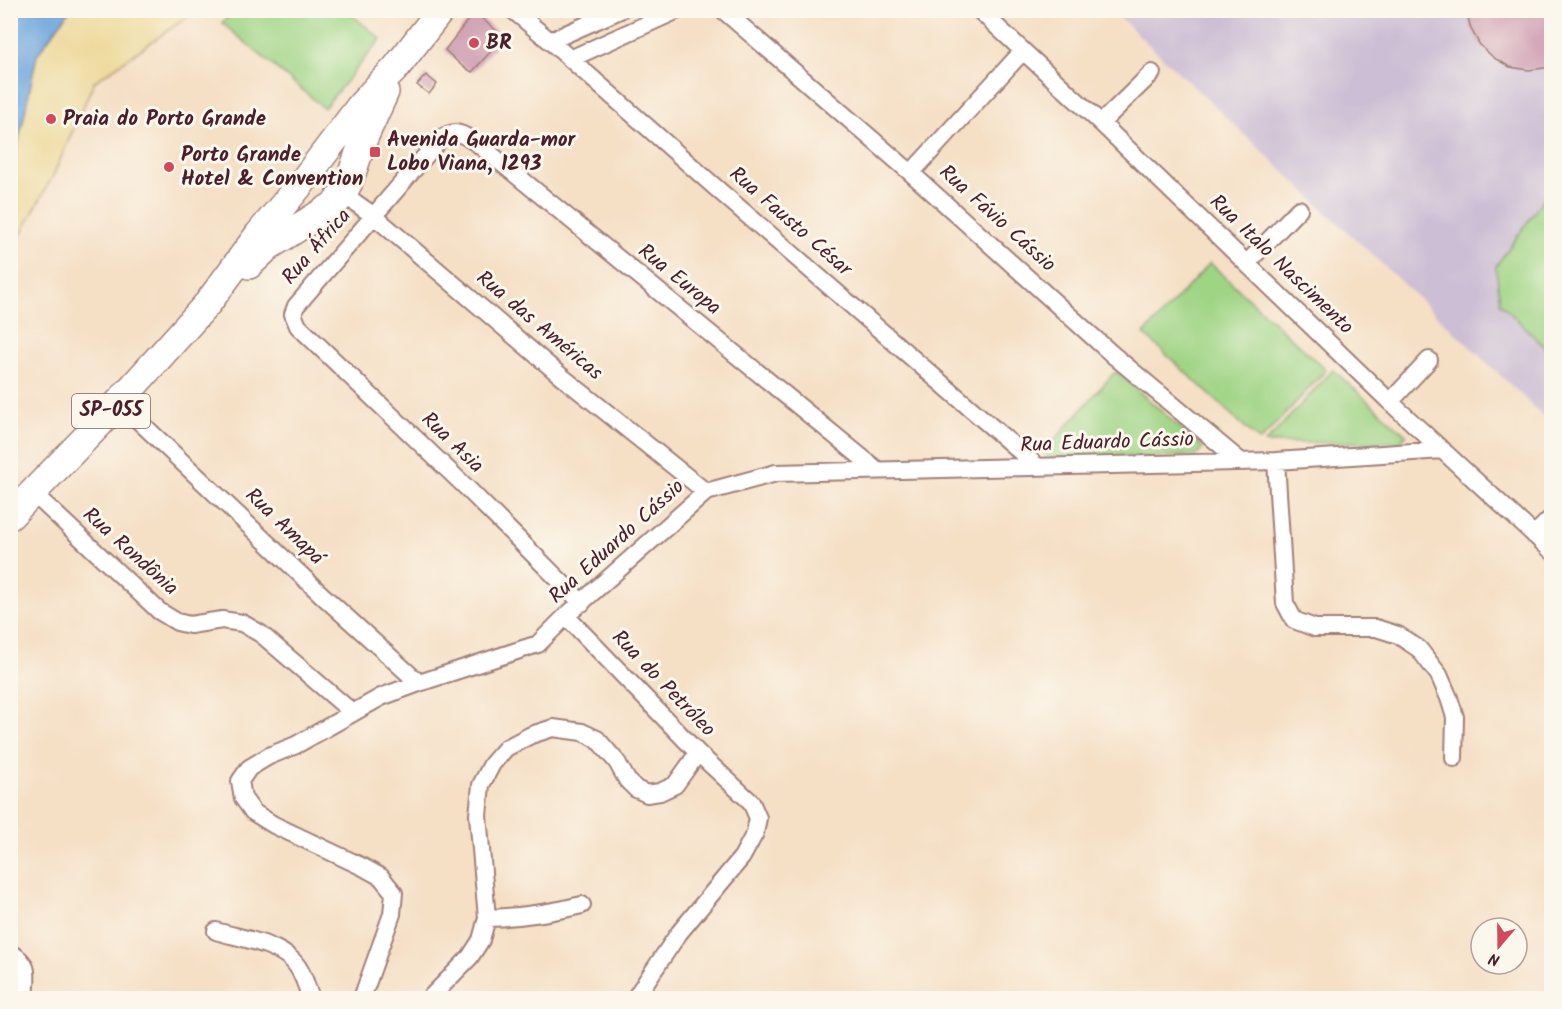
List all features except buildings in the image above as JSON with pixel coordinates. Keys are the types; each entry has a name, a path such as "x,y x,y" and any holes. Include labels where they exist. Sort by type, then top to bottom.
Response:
{"main road":[{"name":"SP-055","path":"10,516 119,402 207,303 361,105 395,69 441,10"},
{"name":"SP-055","path":"207,303 269,246 342,194 395,69"},
{"path":"311,171 309,191 315,196 322,201 342,194"}],"street":[{"name":"Rua Fausto César","path":"513,10 1038,467"},
{"path":"550,41 620,10"},
{"path":"570,59 678,10"},
{"name":"Rua Fávio Cássio","path":"723,10 911,173 1113,355 1240,462"},
{"name":"Rua Italo Nascimento","path":"979,10 1101,123 1390,402 1551,551"},
{"path":"911,173 1023,51"},
{"path":"1101,123 1152,73"},
{"name":"Rua África","path":"293,314 296,306 440,139 450,132"},
{"name":"Rua Europa","path":"450,132 459,133 477,143 877,470"},
{"name":"Rua das Américas","path":"342,194 374,216 561,376 706,492"},
{"path":"1247,263 1299,209"},
{"name":"Rua Asia","path":"293,314 298,326 582,603"},
{"path":"1390,402 1429,360"},
{"name":"Rua Amapá","path":"119,402 314,588 419,683"},
{"name":"Rua Eduardo Cássio","path":"362,999 392,914 394,893 381,877 273,825 253,812 243,798 240,781 249,768 269,756 296,745 381,697 538,644 566,616 706,492 776,473 1276,461 1443,450"},
{"path":"1276,461 1285,603 1294,620 1315,628 1376,628 1398,635 1419,649 1438,675 1449,698 1455,717 1454,758"},
{"name":"Rua Rondônia","path":"33,493 159,611 177,622 190,625 222,620 242,623 261,634 353,713"},
{"path":"1534,535 1551,517"},
{"name":"Rua do Petróleo","path":"566,616 698,753 751,802 758,818 755,833 742,858 679,933 635,999"},
{"path":"430,999 470,957 481,940 487,918 478,815 480,785 492,764 506,748 531,735 553,728 582,732 597,739 617,762 627,780 636,789 647,794 660,792 675,785 698,753"},
{"path":"487,918 552,913 582,905"},
{"path":"216,932 267,946 292,960 301,971 312,999"},
{"path":"10,953 20,958 27,968 25,999"}],"shaded area":[{"path":"1113,11 1551,11 1551,423"}],"green space":[{"path":"233,11 347,11 381,39 324,108 222,23"},
{"path":"1551,189 1552,353 1500,303 1496,266"},
{"path":"1210,263 1326,370 1260,441 1144,334"},
{"path":"1333,370 1406,435 1400,442 1265,443"},
{"path":"1117,372 1203,448 1195,456 1049,458 1043,453"}],"sand":[{"name":"Praia do Porto Grande","path":"69,11 196,11 94,82 53,176 11,252 11,177 37,55"}],"water":[{"path":"11,10 69,11 37,55 11,177"}],"place":[{"name":"BR","path":"474,43"},
{"name":"Praia do Porto Grande","path":"51,119"},
{"name":"Avenida Guarda-mor Lobo Viana, 1293","path":"375,152"},
{"name":"Porto Grande Hotel & Convention","path":"169,167"}]}
